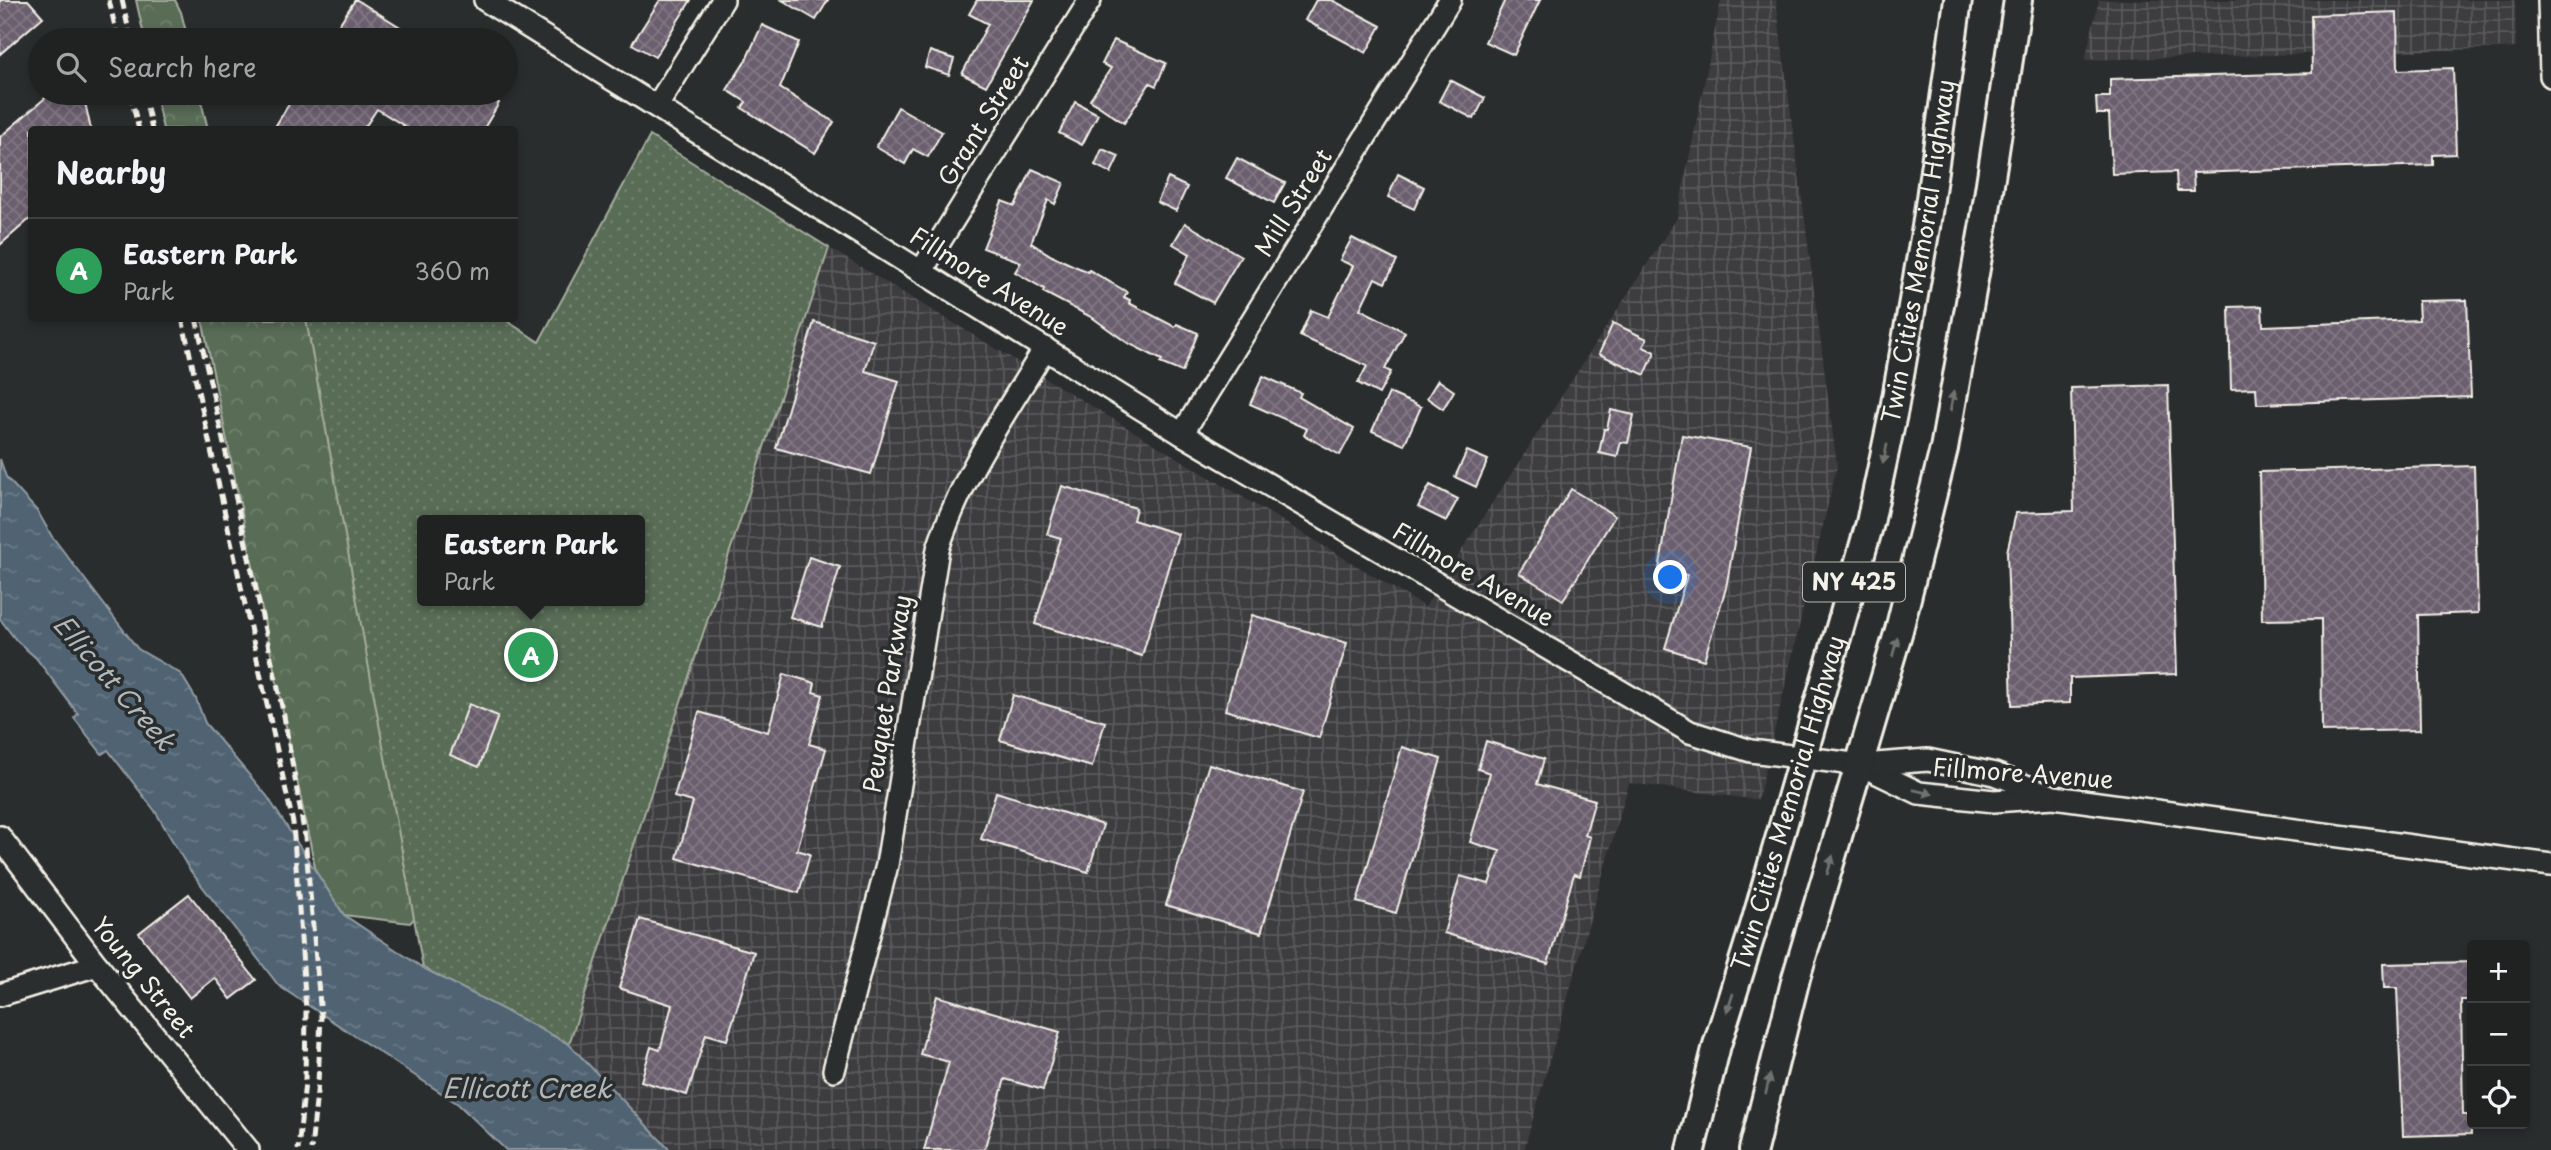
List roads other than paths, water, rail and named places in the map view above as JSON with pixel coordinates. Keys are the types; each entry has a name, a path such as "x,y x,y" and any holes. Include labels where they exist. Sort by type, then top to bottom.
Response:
{"main road":[{"name":"Twin Cities Memorial Highway","path":"1691,1150 1717,1045 1755,923 1870,523 1892,421 1926,227 1958,0"},
{"name":"NY 425","path":"1753,1150 1796,978 1899,630 1944,449 1984,223 2018,0"}],"street":[{"name":"Fillmore Avenue","path":"485,0 1182,434 1690,732 1751,751 1861,765 1919,793 1994,801 2054,797 2551,865"},
{"path":"657,106 723,0"},
{"name":"Grant Street","path":"922,270 1090,0"},
{"name":"Mill Street","path":"1182,434 1450,0"},
{"path":"2549,0 2551,76"},
{"name":"Peuquet Parkway","path":"834,1070 887,864 938,549 949,514 964,482 1045,348"},
{"path":"1861,765 1928,760 1995,774 2054,797"},
{"name":"Young Street","path":"0,837 239,1145"},
{"path":"0,995 97,965"}],"water":[{"name":"Ellicott Creek","path":"0,459 6,477 38,512 51,535 138,649 181,674 196,699 205,723 267,796 344,915 423,968 569,1044 670,1150 506,1150 458,1104 279,986 189,869 155,811 108,750 102,754 74,718 78,714 36,658 16,640 0,619"}],"railway":[{"path":"109,0 115,28"},
{"path":"122,0 128,28"},
{"path":"133,105 138,126"},
{"path":"147,105 151,126"},
{"path":"183,322 293,823 306,1010 305,1082 298,1150"},
{"path":"197,322 284,716 305,837 321,1016 311,1150"}],"place":[{"name":"Eastern Park","path":"531,655"}]}
